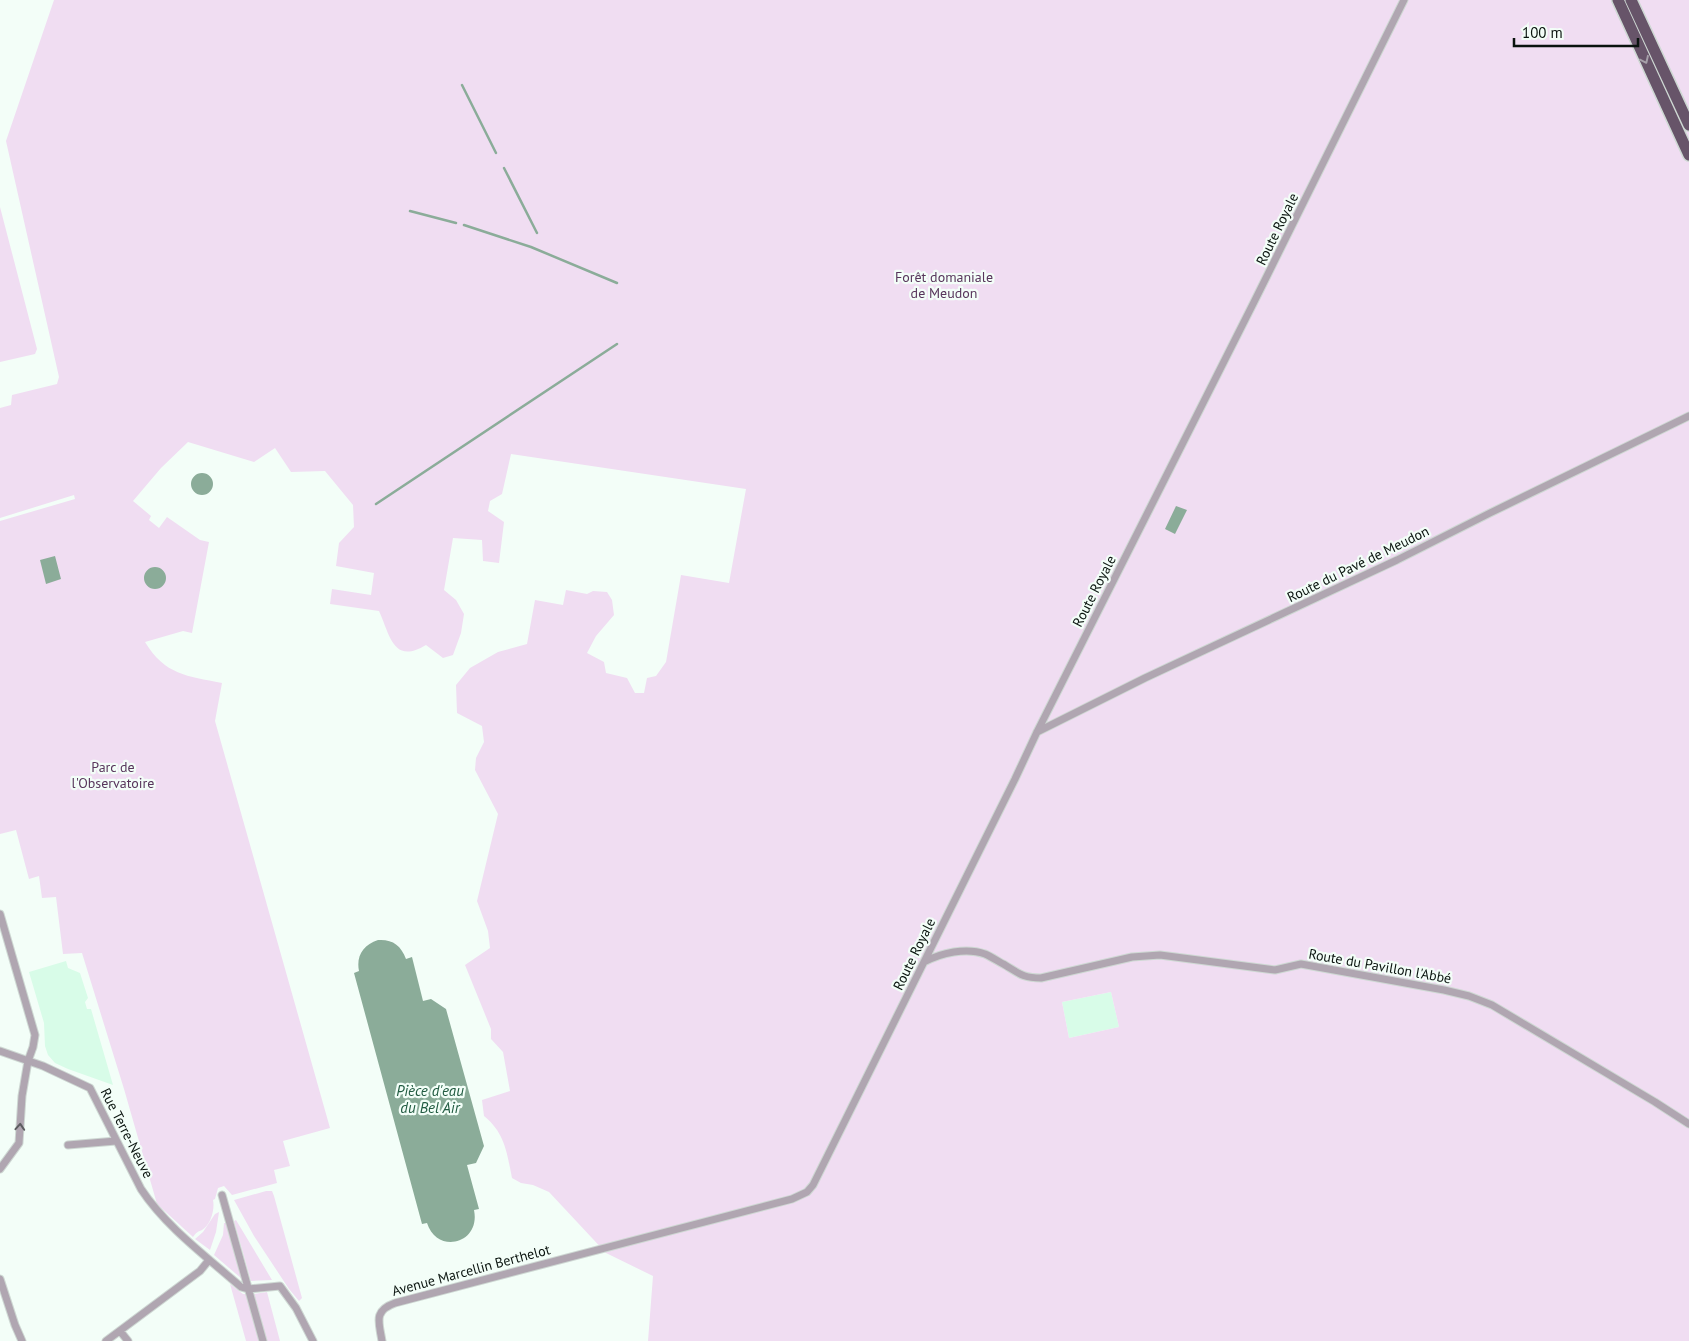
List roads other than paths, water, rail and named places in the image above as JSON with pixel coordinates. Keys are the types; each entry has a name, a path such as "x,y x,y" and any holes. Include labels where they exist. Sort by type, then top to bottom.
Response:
{"highway":[{"path":"1618,0 1689,155"},
{"path":"1632,0 1689,125"}],"street":[{"name":"Route Royale","path":"807,1192 813,1185 844,1128 1037,732 1404,0"},
{"name":"Route du Pavé de Meudon","path":"1037,732 1145,678 1397,560 1689,416"},
{"path":"0,914 34,1029 33,1047 28,1061 22,1096 19,1143 0,1170"},
{"name":"Route du Pavillon l'Abbé","path":"924,962 935,956 970,951 983,954 1027,978 1041,978 1132,957 1160,955 1275,970 1301,964 1444,990 1469,996 1492,1005 1689,1124"},
{"name":"Rue Terre-Neuve","path":"0,1051 48,1068 90,1088 141,1189 152,1205 209,1260 241,1287 248,1288"},
{"path":"68,1145 116,1140"},
{"name":"Avenue Marcellin Berthelot","path":"382,1341 379,1316 381,1311 387,1306 773,1205 800,1197 807,1192"},
{"path":"222,1195 263,1341"},
{"path":"106,1341 200,1271 209,1260"},
{"path":"0,1278 22,1341"},
{"path":"248,1288 280,1286 296,1308 314,1341"},
{"path":"120,1331 128,1341"}],"water":[{"path":"198,473 206,473 213,480 213,488 206,495 198,495 191,488 191,480"},
{"path":"1176,506 1187,510 1175,534 1165,529"},
{"path":"55,556 61,579 46,584 40,560"},
{"path":"155,567 163,570 166,578 163,586 155,589 147,586 144,578 147,570"},
{"name":"Pièce d'eau du Bel Air","path":"378,940 395,944 406,959 412,957 423,1001 431,999 446,1009 484,1146 476,1163 467,1165 479,1209 474,1210 474,1222 471,1231 457,1241 448,1242 440,1239 432,1233 427,1223 422,1224 354,973 359,971 358,966 362,952 368,945"}],"waterway":[{"path":"462,85 496,153"},
{"path":"504,168 537,233"},
{"path":"410,211 456,223"},
{"path":"464,225 531,247 617,283"},
{"path":"376,504 617,344"}],"park label":[{"name":"Forêt domaniale de Meudon","path":"944,286"},
{"name":"Parc de l'Observatoire","path":"113,776"}]}
